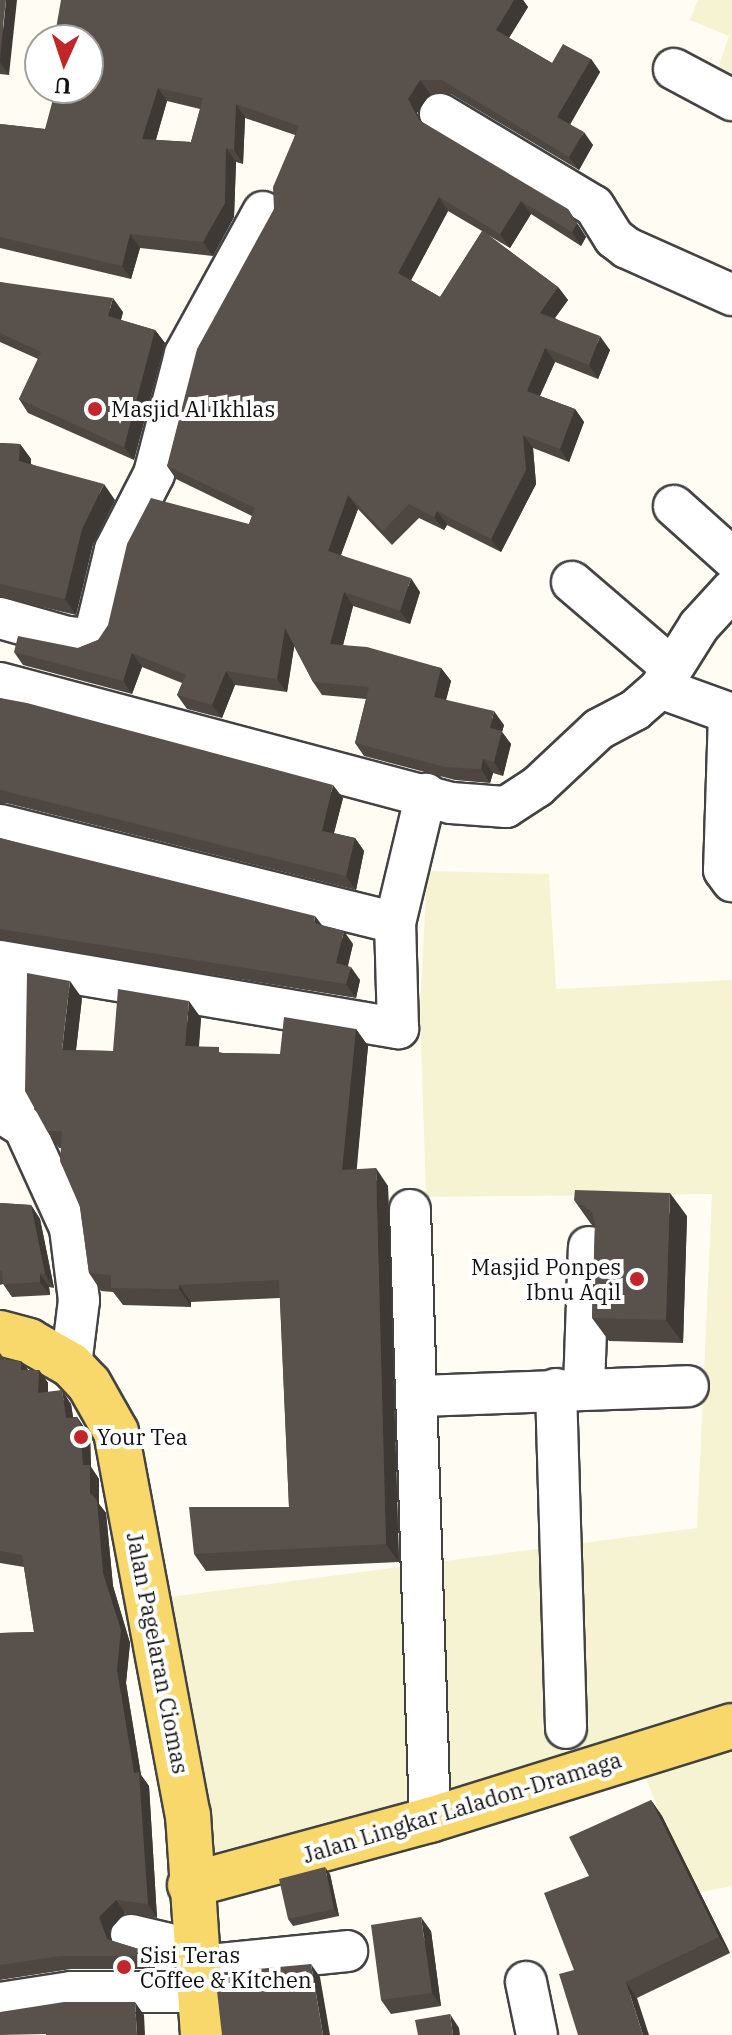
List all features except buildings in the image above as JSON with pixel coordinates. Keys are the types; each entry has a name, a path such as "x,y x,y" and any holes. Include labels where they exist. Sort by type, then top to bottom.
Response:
{"main road":[{"name":"Jalan Pagelaran Ciomas","path":"0,1333 29,1341 71,1365 105,1408 126,1475 180,1760 203,2035"},
{"name":"Jalan Lingkar Laladon-Dramaga","path":"190,1885 430,1820 732,1726"}],"street":[{"path":"674,69 732,100"},
{"path":"440,114 594,206 614,238 627,248 732,295"},
{"path":"0,618 67,637 84,639 95,633 115,550 154,474 185,354 263,212"},
{"path":"674,506 732,558"},
{"path":"572,582 666,677 730,713 724,870 732,881"},
{"path":"0,683 470,807 506,807 537,787 599,729 635,710 666,677 732,590"},
{"path":"71,1365 79,1288 70,1228 24,1127 7,1115 9,963 398,1028 395,923 426,794"},
{"path":"0,825 395,923"},
{"path":"410,1210 420,1396 430,1820"},
{"path":"566,1728 570,1388 589,1247"},
{"path":"420,1396 570,1388 688,1386"},
{"path":"131,1935 199,1970"},
{"path":"0,2003 199,1970 347,1951"},
{"path":"526,1982 537,2035"}],"shaded area":[{"path":"698,0 732,0 732,89 713,83 729,36 690,20"},
{"path":"427,871 549,874 556,989 732,980 732,1886 691,1894 639,1760 214,1869 162,1598 697,1528 712,1194 426,1197 420,1012"}],"place":[{"name":"Masjid Al Ikhlas","path":"95,409"},
{"name":"Masjid Ponpes Ibnu Aqil","path":"637,1279"},
{"name":"Your Tea","path":"81,1437"},
{"name":"Sisi Teras Coffee & Kitchen","path":"124,1967"}]}
